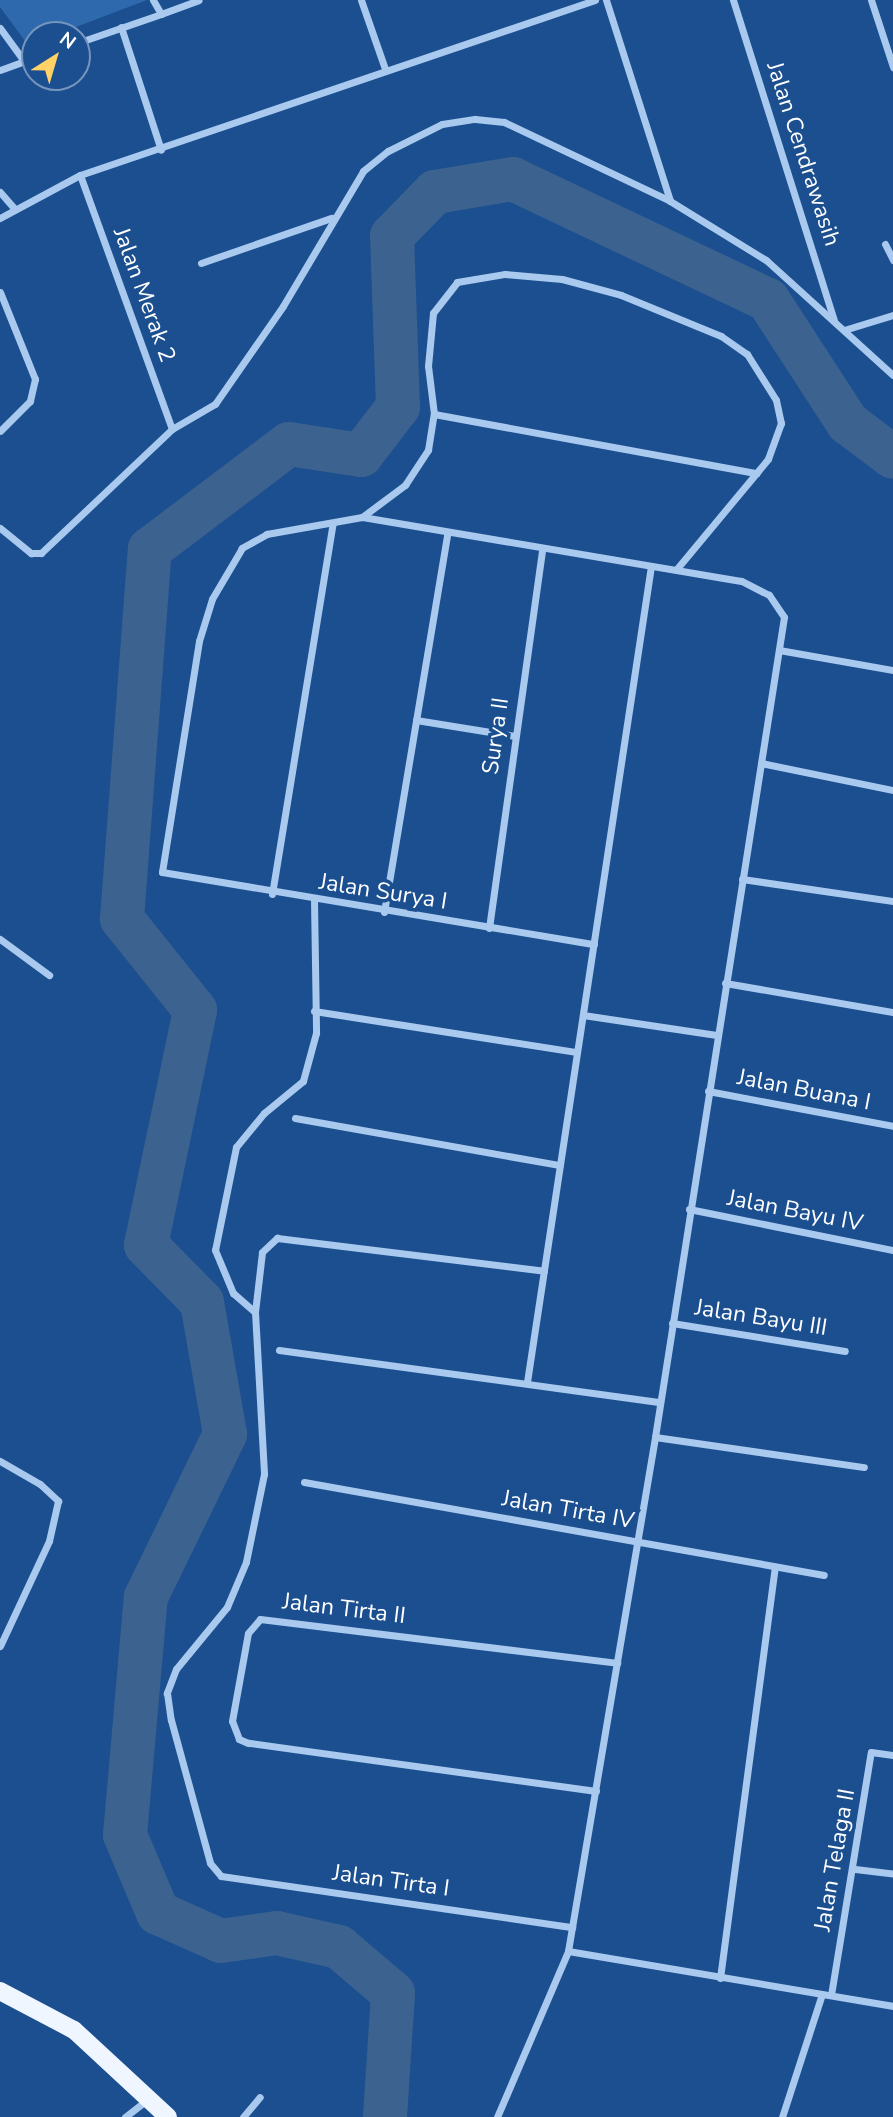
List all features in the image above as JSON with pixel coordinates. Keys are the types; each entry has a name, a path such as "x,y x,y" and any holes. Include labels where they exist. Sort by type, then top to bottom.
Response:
{"main road":[{"path":"0,1991 74,2030 159,2111"}],"street":[{"path":"153,0 161,14"},
{"path":"91,38 198,0"},
{"path":"361,0 385,69"},
{"path":"0,218 14,208 80,175 161,150 385,69 595,0"},
{"path":"606,0 670,201"},
{"name":"Jalan Cendrawasih","path":"733,0 834,320"},
{"path":"871,0 893,67"},
{"path":"121,27 161,150"},
{"path":"0,28 21,57"},
{"path":"0,70 21,62"},
{"path":"0,528 31,553 41,553 172,429 215,404 282,306 332,218 363,171 388,151 442,124 475,119 504,121 670,201 765,260 893,375"},
{"name":"Jalan Merak 2","path":"80,175 172,429"},
{"path":"0,192 14,208"},
{"path":"201,263 332,218"},
{"path":"886,244 893,260"},
{"path":"362,517 405,485 428,450 434,414 428,366 433,313 457,282 505,274 562,279 621,295 721,336 747,354 776,400 781,424 768,459 676,570"},
{"path":"0,292 35,379 30,401 0,431"},
{"path":"845,330 893,315"},
{"path":"434,414 757,473"},
{"path":"272,894 333,523 362,517 447,534 741,581 769,595 784,617 658,1402 655,1437 568,1951 497,2117"},
{"name":"Jalan Surya I","path":"333,523 267,534 242,548 212,599 199,641 161,866 167,876 594,944"},
{"path":"384,912 447,534"},
{"name":"Surya II","path":"489,928 542,549"},
{"path":"527,1382 651,566"},
{"path":"779,650 893,670"},
{"path":"416,720 515,736"},
{"path":"761,763 893,790"},
{"path":"742,879 893,901"},
{"path":"255,1312 233,1293 215,1250 236,1147 264,1113 303,1081 316,1033 314,900"},
{"path":"0,939 49,975"},
{"path":"725,983 893,1012"},
{"path":"314,1011 577,1052"},
{"path":"583,1015 717,1035"},
{"name":"Jalan Buana I","path":"708,1091 893,1126"},
{"path":"295,1118 560,1165"},
{"name":"Jalan Bayu IV","path":"689,1209 893,1250"},
{"path":"255,1312 262,1252 277,1238 544,1271"},
{"name":"Jalan Tirta I","path":"255,1312 264,1474 246,1562 227,1607 176,1670 167,1693 210,1863 221,1875 572,1927"},
{"name":"Jalan Bayu III","path":"672,1323 845,1351"},
{"path":"279,1350 658,1402"},
{"path":"655,1437 864,1467"},
{"path":"0,1461 40,1484 58,1501 49,1541 0,1646"},
{"name":"Jalan Tirta IV","path":"304,1482 824,1575"},
{"path":"720,1978 775,1567"},
{"name":"Jalan Tirta II","path":"596,1791 248,1743 239,1739 232,1721 248,1633 260,1619 617,1663"},
{"name":"Jalan Telaga II","path":"831,1995 855,1869 872,1752 893,1755"},
{"path":"855,1869 893,1874"},
{"path":"568,1951 893,2006"},
{"path":"782,2117 822,1994"},
{"path":"243,2117 260,2097"},
{"path":"125,2117 159,2111"}],"shaded area":[{"path":"0,0 147,0 91,21 21,21 21,36 0,7"}],"waterway":[{"path":"385,2117 393,1993 339,1947 277,1933 221,1941 158,1913 125,1835 146,1597 225,1434 202,1302 146,1245 195,1010 122,919 150,549 289,444 361,455 398,407 392,236 435,192 513,179 768,300 848,423 893,457"}]}
